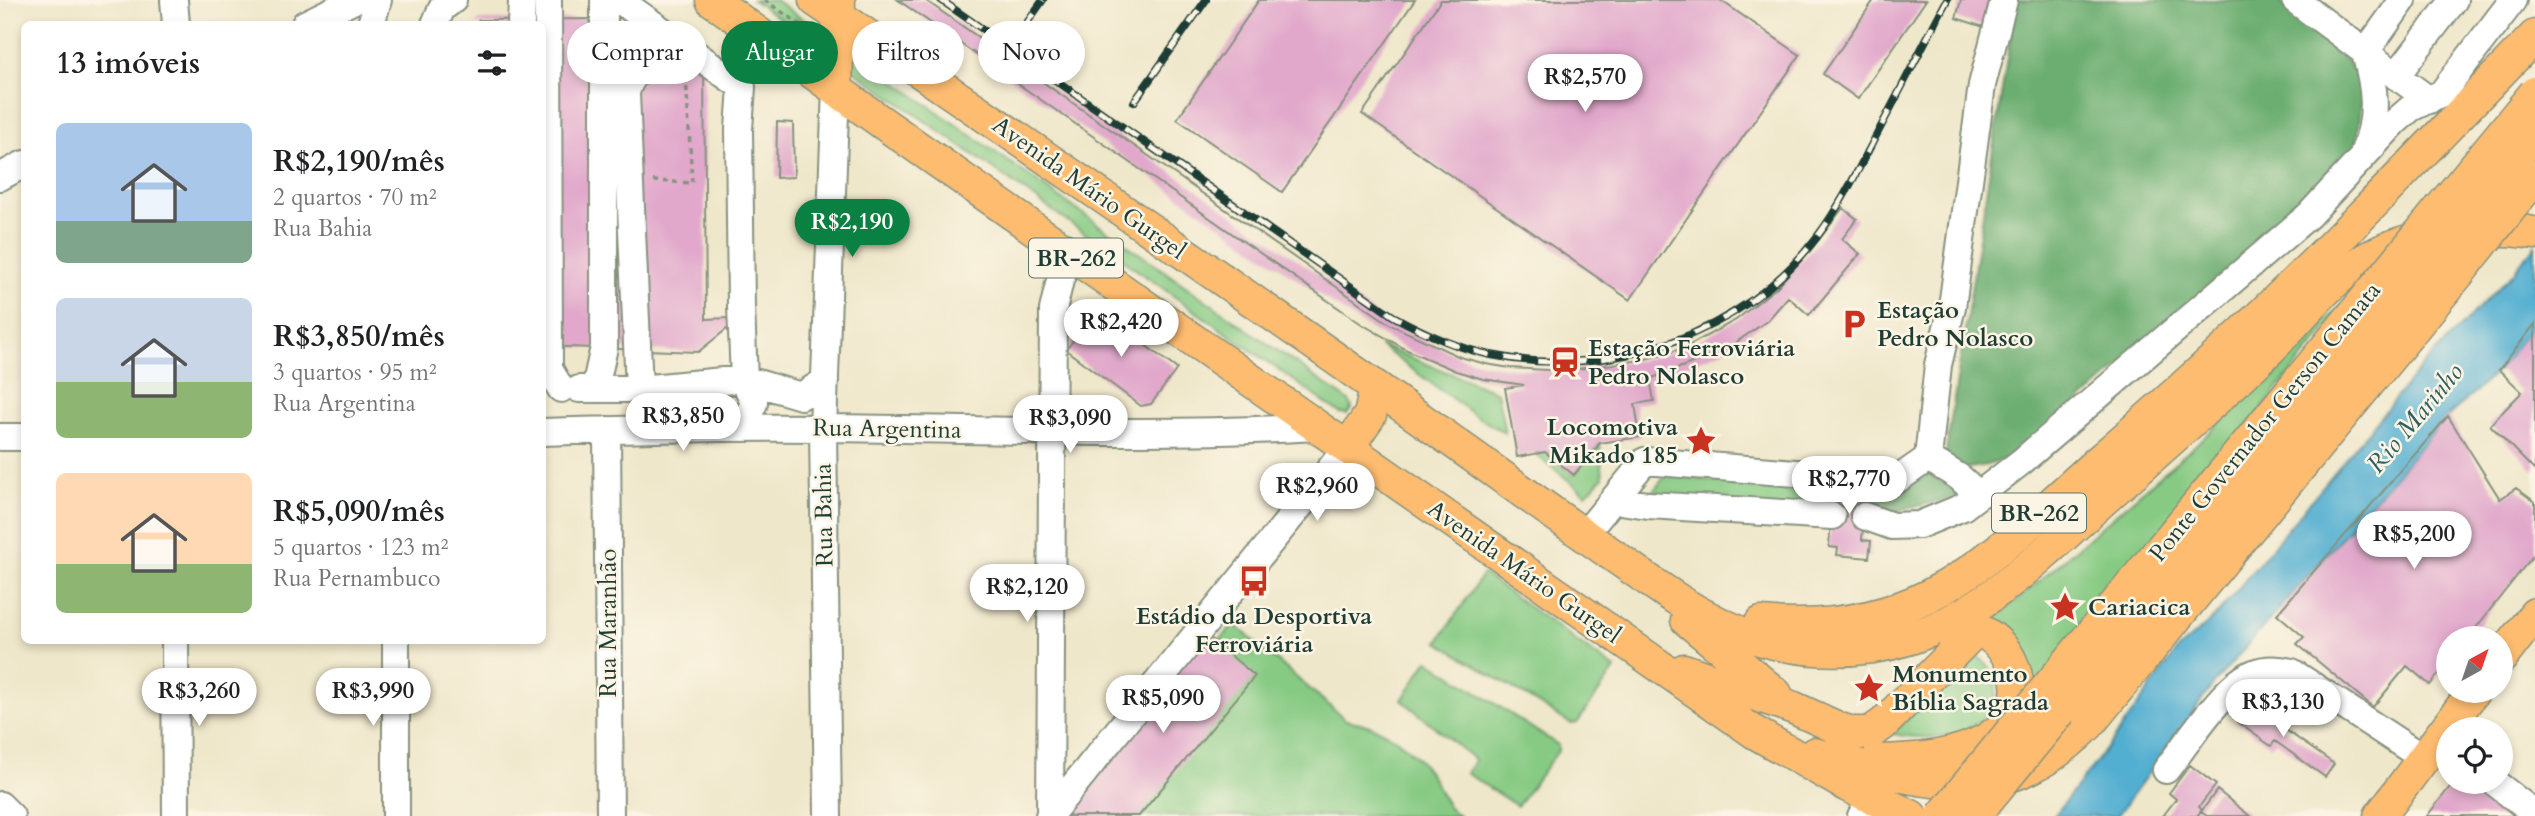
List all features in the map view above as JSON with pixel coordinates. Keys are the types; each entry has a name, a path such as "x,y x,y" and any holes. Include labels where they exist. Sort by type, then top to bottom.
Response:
{"main road":[{"name":"Avenida Mário Gurgel","path":"712,0 795,61 1754,732"},
{"name":"Avenida Mário Gurgel","path":"831,5 1670,596"},
{"path":"831,5 836,88"},
{"name":"BR-262","path":"1670,596 1723,616 1753,622 1815,625 1867,617 1904,606 1930,595 1978,565 2191,381 2339,239 2535,36"},
{"name":"Ponte Governador Gerson Camata","path":"1942,816 2535,93"},
{"name":"Ponte Governador Gerson Camata","path":"1974,816 2535,134"},
{"name":"BR-262","path":"1754,732 1803,752 1933,783 1968,784 1991,781 2035,766 2073,740 2089,724 2450,285 2535,177"},
{"path":"1670,596 1713,621 1749,636 1806,648 1835,649 1884,645 1955,624 2018,577 2226,390 2350,269 2387,249 2414,240 2472,230 2535,233"},
{"path":"1347,448 1370,415 1376,388"},
{"path":"1644,577 1700,633 1794,708"},
{"path":"2513,642 2535,614"},
{"path":"1647,657 1794,708 1834,727 1853,733 1870,733 1883,724 1968,638 1955,624"},
{"path":"1847,762 1904,760 1955,751 1988,739 2005,722 2015,700 2016,675 2013,663 1997,641 1987,633 1955,624"},
{"path":"1754,732 1801,760 1866,807 1911,816"},
{"path":"2380,816 2436,748"}],"street":[{"path":"174,0 176,21"},
{"path":"311,21 354,0"},
{"path":"372,21 380,0"},
{"path":"380,0 383,21"},
{"path":"436,21 442,8 453,0"},
{"path":"521,21 522,0"},
{"path":"548,0 552,389 639,389 744,379 801,396 825,381"},
{"path":"595,389 604,347 604,0"},
{"path":"619,0 650,21"},
{"path":"1867,480 1898,479 1928,458 1938,365 1952,307 1982,85 2004,0"},
{"path":"2295,0 2429,100"},
{"path":"2365,53 2403,0"},
{"path":"2396,76 2454,0"},
{"path":"1864,516 1892,526 1919,525 1963,507 1979,495 2309,215 2395,122 2412,108 2442,93 2513,0"},
{"path":"2360,161 2371,137 2375,109 2373,80 2365,53"},
{"path":"707,62 742,87 739,129 741,307 744,379 754,403 742,428"},
{"path":"629,84 626,88 639,389"},
{"name":"Rua Bahia","path":"828,816 823,428 836,88"},
{"path":"0,177 21,166"},
{"path":"1049,816 1054,310 1059,280 1071,254"},
{"name":"Rua Argentina","path":"546,432 823,428 1051,432 1316,427"},
{"name":"Rua Maranhão","path":"607,430 610,816"},
{"path":"0,437 21,437"},
{"path":"1049,816 1347,448"},
{"path":"1928,458 1959,477 1979,495"},
{"path":"1584,535 1645,461 1833,476"},
{"path":"1613,500 1657,506 1832,516"},
{"path":"175,644 176,816"},
{"path":"396,644 397,816"},
{"path":"2166,770 2235,684 2253,673 2273,669 2292,672 2436,748"},
{"path":"2509,794 2535,814"},
{"path":"0,805 11,816"}],"green space":[{"path":"753,0 775,0 806,21 783,21"},
{"path":"2016,0 2277,0 2336,46 2354,71 2362,96 2357,145 2322,186 2031,445 1999,461 1978,467 1943,471"},
{"path":"847,48 852,52 852,70 847,66"},
{"path":"873,84 898,84 1349,401 1352,408 1347,414 1340,413"},
{"path":"2359,289 2032,691 2021,650 2009,634 1992,620 2209,433"},
{"path":"1379,345 1497,392 1505,433 1476,416"},
{"path":"1600,443 1603,477 1586,494 1535,454 1545,452 1574,475"},
{"path":"1930,474 1960,496 1879,515 1877,498"},
{"path":"1666,475 1807,492 1804,513 1651,494"},
{"path":"1483,574 1615,669 1577,723 1571,724 1438,642"},
{"path":"1234,624 1346,720 1373,727 1408,748 1426,769 1446,804 1459,816 1074,816 1205,655"},
{"path":"1970,652 1991,670 1995,681 1993,704 1986,714 1964,730 1937,737 1893,734"},
{"path":"1428,660 1558,745 1558,751 1517,806 1466,773 1475,760 1402,700"}],"water":[{"name":"Rio Marinho","path":"2535,245 2535,324 2499,370 2448,416 2216,681 2117,816 2054,816 2114,739 2178,649 2214,618 2423,365 2513,273"}],"building":[{"path":"898,0 925,0 955,21 928,21"},
{"path":"1259,0 1415,0 1282,192 1177,119"},
{"path":"1441,0 1720,0 1800,55 1630,300 1362,114"},
{"path":"1874,0 1926,0 1858,99 1823,74"},
{"path":"1961,0 1996,0 1987,28 1956,18"},
{"path":"600,19 567,21 567,84 704,84 706,319 729,318 728,328 698,352 546,346 546,21 478,21"},
{"path":"964,27 978,37 978,56 964,46"},
{"path":"1018,84 1045,84 1391,325 1460,357 1510,368 1564,371 1641,360 1690,345 1736,320 1777,287 1843,208 1857,219 1842,239 1860,254 1809,315 1788,297 1767,321 1723,351 1650,379 1654,401 1635,404 1640,437 1600,443 1574,475 1545,452 1517,457 1505,388 1524,385 1483,379 1456,371 1407,350 1360,323"},
{"path":"777,122 793,123 794,177 776,178"},
{"path":"1097,309 1177,369 1151,404 1141,406 1066,350"},
{"path":"2535,324 2535,471 2490,425 2522,392 2499,370"},
{"path":"2448,416 2500,499 2516,488 2535,502 2535,553 2477,626 2436,626 2436,677 2430,685 2407,666 2373,707 2297,644 2304,637 2277,614"},
{"path":"1834,473 1867,475 1862,540 1871,541 1869,558 1837,555 1838,548 1829,547"},
{"path":"1205,634 1255,676 1139,816 1057,816"},
{"path":"2249,704 2334,764 2325,777 2275,741 2271,746 2237,722"},
{"path":"2190,765 2216,785 2199,807 2202,810 2197,816 2163,816 2176,799 2169,793"},
{"path":"2217,790 2250,816 2207,816 2201,812"},
{"path":"2444,794 2493,794 2518,813 2515,816 2427,816"}],"railway":[{"path":"941,0 1393,316 1428,334 1465,348 1491,355 1536,361 1582,361 1627,354 1671,342 1713,324 1752,300 1787,271 1817,237 1841,200 1947,0"},
{"path":"1028,21 1043,0"},
{"path":"1134,102 1206,0"}],"place":[{"name":"Estação Pedro Nolasco","path":"1854,324"},
{"name":"Estação Ferroviária Pedro Nolasco","path":"1565,362"},
{"name":"Locomotiva Mikado 185","path":"1701,441"},
{"name":"Estádio da Desportiva Ferroviária","path":"1254,581"},
{"name":"Cariacica","path":"2065,607"},
{"name":"Monumento Bíblia Sagrada","path":"1869,688"}]}
